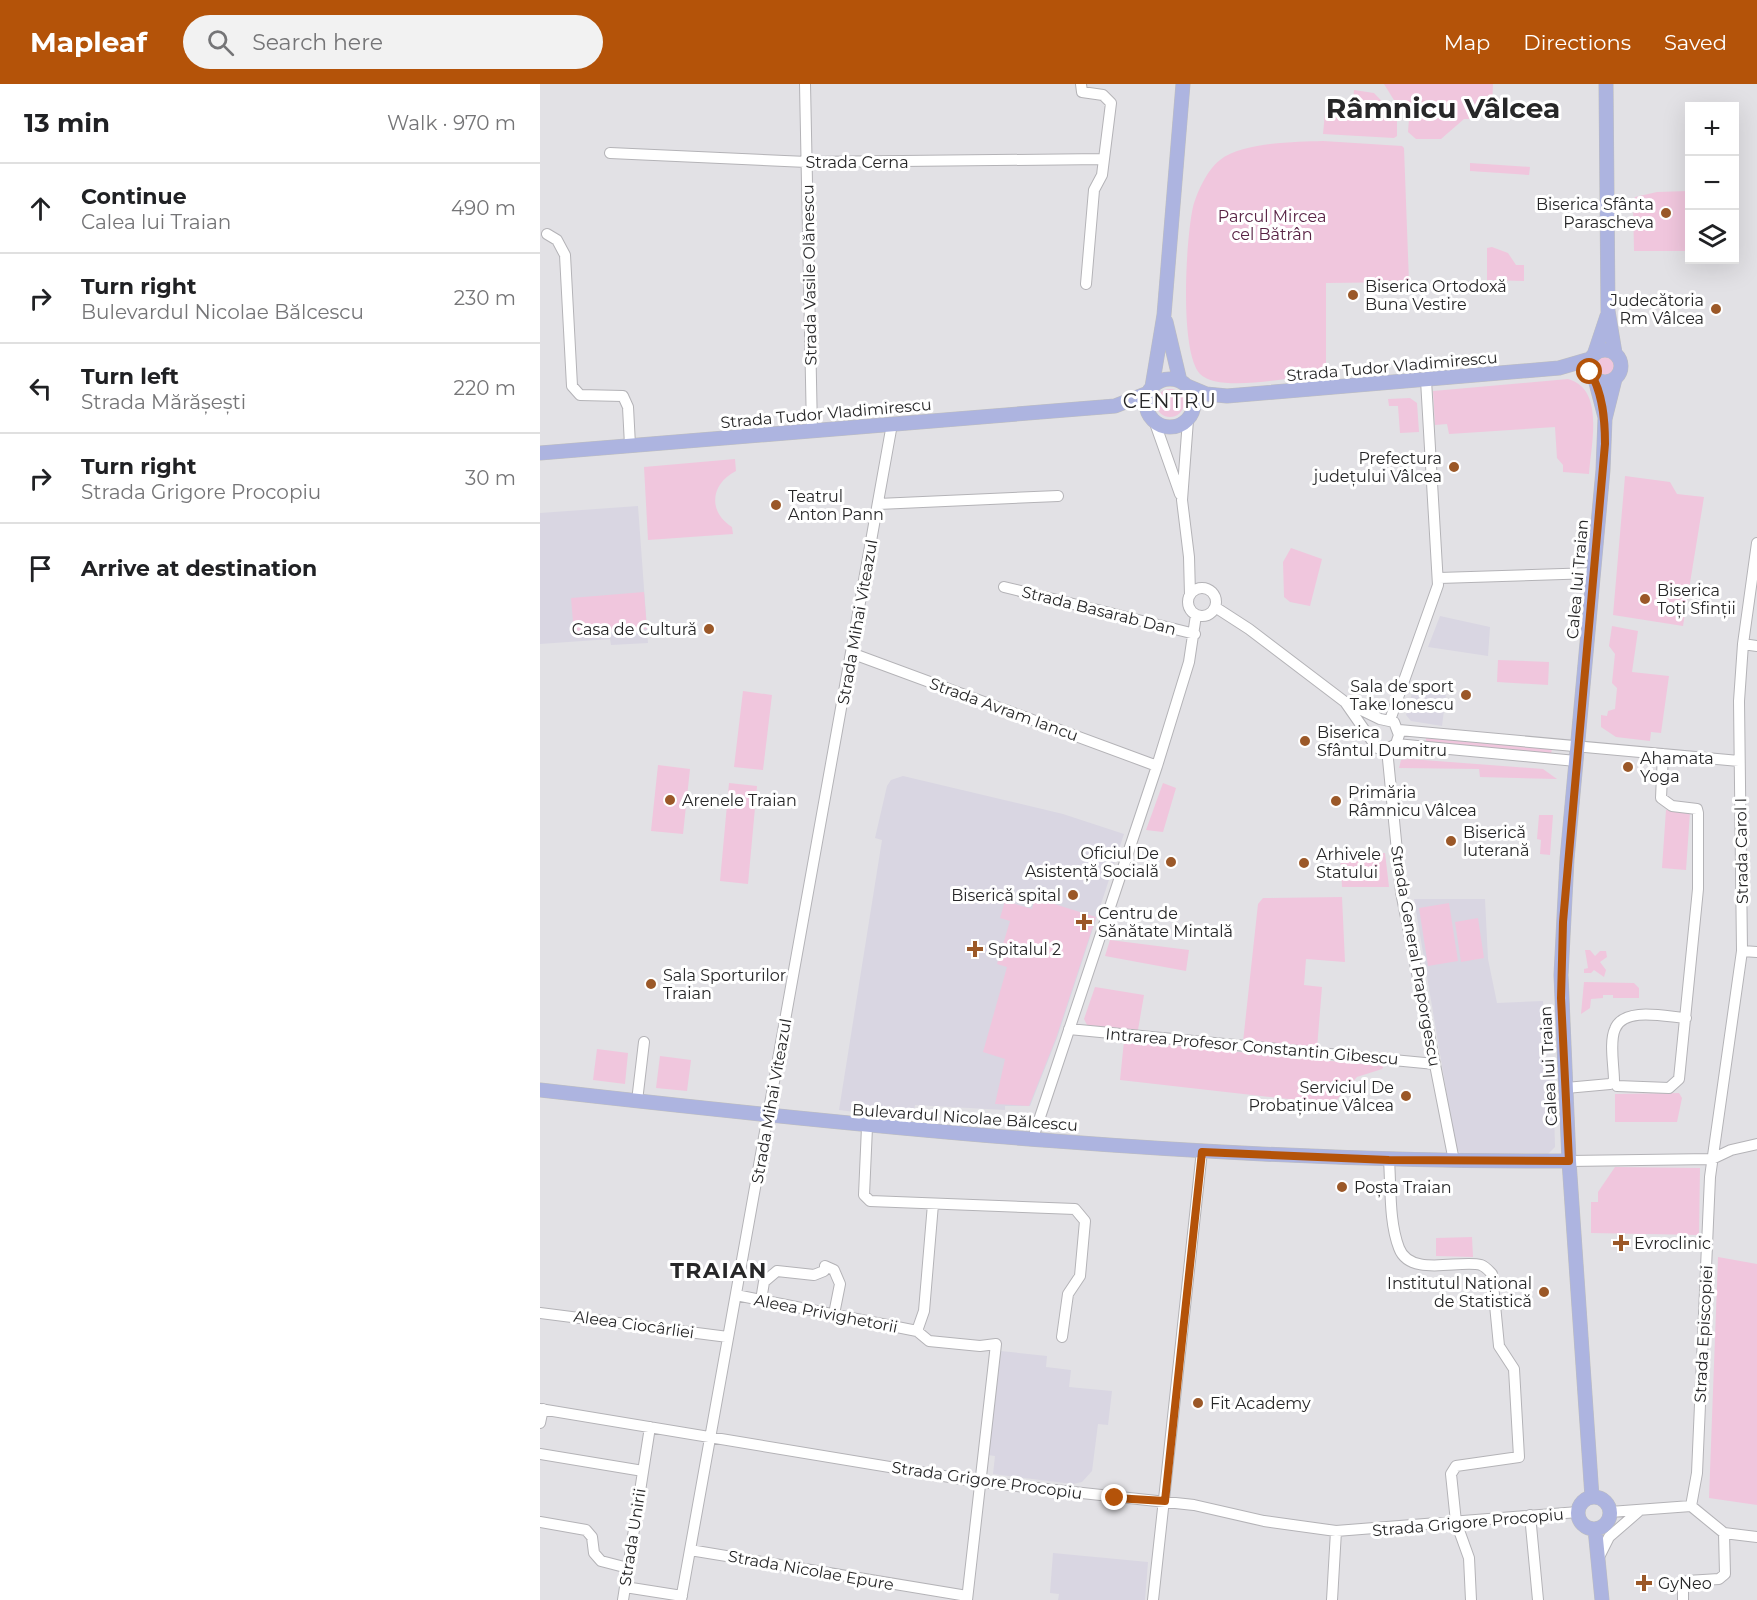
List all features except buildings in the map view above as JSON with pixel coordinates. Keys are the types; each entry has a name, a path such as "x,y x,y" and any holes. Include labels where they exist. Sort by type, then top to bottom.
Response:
{"main road":[{"path":"1164,315 1184,383 1194,397 1191,415 1176,427 1152,419 1146,400 1150,390 1164,315 1183,84"},
{"path":"1606,84 1608,311 1615,353 1621,366 1615,379 1605,382 1593,377 1589,368 1608,311"},
{"path":"1593,356 1605,350 1615,353"},
{"name":"Strada Tudor Vladimirescu","path":"1184,383 1206,394 1227,396 1559,368 1593,356"},
{"name":"Strada Tudor Vladimirescu","path":"1559,368 1593,377"},
{"name":"Calea lui Traian","path":"1593,377 1605,419"},
{"path":"1150,390 1165,379 1184,383"},
{"name":"Calea lui Traian","path":"1592,1497 1569,1161 1562,954 1605,419 1615,379"},
{"name":"Strada Tudor Vladimirescu","path":"540,453 1115,406 1150,390"},
{"name":"Strada Tudor Vladimirescu","path":"1191,415 1227,396"},
{"name":"Strada Tudor Vladimirescu","path":"1115,406 1152,419"},
{"name":"Bulevardul Nicolae Bălcescu","path":"540,1090 768,1117 1202,1152 1389,1160 1569,1161"},
{"path":"1592,1497 1606,1502 1610,1512 1604,1525 1595,1529 1585,1526 1578,1512 1584,1500 1592,1497"},
{"path":"1595,1529 1602,1600"}],"street":[{"name":"Strada Vasile Olănescu","path":"806,84 812,430"},
{"path":"1081,84 1082,92 1103,95 1111,103 1102,175 1094,190 1086,284"},
{"name":"Strada Cerna","path":"610,153 807,162 1104,159"},
{"path":"547,234 557,240 565,255 572,386 580,395 623,396 628,407 630,445"},
{"path":"1370,740 1369,729 1385,719 1410,661 1434,601 1439,578 1426,380"},
{"path":"1191,415 1182,500 1189,557 1189,608 1196,615 1208,615 1215,607"},
{"path":"1152,419 1182,500"},
{"name":"Strada Mihai Viteazul","path":"681,1598 892,424"},
{"path":"878,504 1058,496"},
{"name":"Strada Carol I","path":"1712,1159 1742,951 1739,761 1743,644 1757,543"},
{"path":"1189,557 1202,588 1213,593 1215,607 1249,629 1345,702 1385,719 1399,730 1739,761"},
{"path":"1439,578 1594,573"},
{"name":"Strada Basarab Dan","path":"1004,587 1195,634"},
{"path":"1190,595 1202,588"},
{"path":"1033,1138 1157,766 1195,634 1196,615"},
{"path":"1743,644 1757,646"},
{"name":"Strada Avram Iancu","path":"851,653 1157,766"},
{"path":"1345,702 1377,748 1392,747 1576,761"},
{"path":"1392,747 1399,730"},
{"name":"Strada General Praporgescu","path":"1392,747 1399,882 1454,1161"},
{"path":"1617,1086 1669,1088 1679,1079 1698,889 1698,813 1697,808 1672,806 1661,798 1663,754"},
{"path":"1742,951 1757,952"},
{"path":"1566,1088 1610,1084 1614,1081 1613,1030 1618,1023 1636,1015 1686,1018"},
{"name":"Intrarea Profesor Constantin Gibescu","path":"1069,1029 1435,1064"},
{"path":"637,1101 644,1042"},
{"path":"867,1126 864,1195 870,1201 1075,1209 1085,1221 1080,1276 1068,1294 1062,1337"},
{"path":"1569,1161 1712,1159 1731,1149 1757,1144"},
{"path":"1153,1600 1202,1152"},
{"name":"Strada Episcopiei","path":"1691,1506 1696,1473 1712,1159"},
{"path":"1389,1160 1399,1249 1412,1261 1444,1267 1480,1265 1492,1274 1499,1346 1515,1369 1521,1450 1519,1457 1514,1460 1456,1466 1452,1469 1451,1481 1456,1522 1469,1558 1471,1600"},
{"name":"Aleea Privighetorii","path":"917,1330 924,1311 933,1204"},
{"path":"760,1300 764,1282 777,1271 814,1275 824,1268 834,1270 839,1281 834,1314"},
{"name":"Aleea Privighetorii","path":"736,1295 917,1330 929,1341 980,1346 996,1344 980,1482"},
{"name":"Aleea Ciocârliei","path":"540,1313 728,1337"},
{"path":"540,1423 541,1409"},
{"name":"Strada Grigore Procopiu","path":"541,1409 980,1482 1165,1501 1230,1511 1264,1521 1336,1531 1578,1512"},
{"path":"643,1471 650,1427"},
{"name":"Strada Unirii","path":"540,1454 643,1471 622,1600"},
{"path":"967,1598 980,1482"},
{"path":"1610,1512 1691,1506 1724,1533 1757,1538"},
{"path":"1598,1560 1609,1537 1638,1510"},
{"path":"1530,1515 1538,1600"},
{"path":"540,1522 586,1530 592,1537 594,1553 601,1561 628,1568"},
{"path":"1332,1600 1336,1531"},
{"path":"1683,1600 1683,1587 1687,1581 1719,1579 1725,1574 1724,1533"},
{"name":"Strada Nicolae Epure","path":"690,1550 967,1598"},
{"path":"625,1587 681,1598"}],"shaded area":[{"path":"638,506 648,643 611,645 610,639 540,644 540,513"},
{"path":"1440,616 1490,627 1488,656 1428,647"},
{"path":"1414,686 1446,694 1442,726 1411,721 1406,715"},
{"name":"Spitalul 2","path":"903,776 1063,814 1124,834 1057,1038 1030,1106 1005,1106 1005,1110 915,1105 913,1119 839,1110 882,840 875,838 887,786 891,780"},
{"path":"1414,899 1485,899 1488,959 1497,1003 1543,1001 1546,1074 1553,1074 1555,1147 1547,1155 1462,1154 1456,1149"},
{"path":"1001,1351 1047,1356 1046,1367 1071,1370 1069,1387 1112,1391 1108,1425 1098,1424 1092,1471 1082,1482 1073,1484 993,1474 995,1456 988,1455"},
{"path":"1053,1553 1148,1562 1145,1600 1058,1600 1059,1594 1050,1593"}],"green space":[{"path":"1384,84 1493,84 1492,107 1476,119 1464,119 1441,139 1416,139 1408,132 1410,105 1397,105"},
{"path":"1354,90 1374,93 1397,117 1397,136 1394,138 1323,134 1326,102 1353,103"},
{"name":"Parcul Mircea cel Bătrân","path":"1323,141 1402,146 1404,148 1409,282 1326,283 1326,372 1261,382 1224,383 1210,380 1200,374 1193,361 1187,319 1190,222 1200,188 1215,164 1230,154 1255,146"},
{"path":"1470,163 1530,167 1529,175 1470,171"},
{"path":"1685,191 1685,251 1634,251 1633,201 1635,197 1657,192"},
{"path":"1492,247 1508,253 1516,265 1524,265 1524,281 1487,280 1487,248"},
{"path":"1605,355 1613,358 1616,366 1613,374 1605,377 1597,374 1594,366 1597,358"},
{"path":"1568,379 1580,385 1587,394 1591,406 1593,433 1589,474 1563,472 1563,465 1557,458 1555,427 1449,434 1447,424 1435,425 1433,391"},
{"path":"1170,389 1180,393 1184,403 1180,413 1170,417 1160,413 1156,403 1160,393"},
{"path":"1410,398 1417,403 1419,432 1400,433 1398,406 1389,406 1388,399"},
{"path":"735,459 736,471 721,483 715,498 719,514 732,527 733,534 648,540 644,467"},
{"path":"1625,476 1670,482 1677,494 1704,497 1683,626 1613,615"},
{"path":"1291,548 1322,559 1310,606 1290,602 1284,597 1283,562"},
{"path":"644,592 647,629 574,634 571,598"},
{"path":"1612,626 1638,631 1632,672 1669,676 1661,733 1651,732 1650,741 1616,737 1601,727 1601,715 1607,716 1608,711 1615,709 1617,688 1612,683 1615,654 1609,646"},
{"path":"1498,660 1549,662 1548,685 1497,682"},
{"path":"743,691 772,695 763,770 734,767"},
{"path":"1426,738 1552,749 1551,754 1426,742"},
{"path":"1401,760 1543,769 1557,779 1480,777 1479,769 1399,768"},
{"name":"Arenele Traian","path":"658,765 690,769 683,834 651,831"},
{"path":"729,783 757,786 748,884 720,881"},
{"path":"1163,783 1176,788 1163,832 1146,830"},
{"path":"1666,810 1690,812 1686,870 1662,868"},
{"path":"1539,815 1553,815 1550,855 1540,854 1541,840 1537,839"},
{"path":"1385,853 1389,887 1342,887 1340,854"},
{"path":"1342,897 1345,962 1306,959 1304,985 1322,987 1317,1048 1243,1042 1258,904 1263,898"},
{"path":"1035,898 1096,917 1056,1038 1029,1106 995,1104 1005,1059 983,1052 1007,967 997,964 1010,921 1000,918 1005,901 1032,909"},
{"path":"1449,903 1458,961 1428,966 1419,908"},
{"path":"1478,918 1484,958 1461,962 1455,922"},
{"path":"1110,940 1189,950 1186,971 1105,956"},
{"path":"1585,950 1590,950 1595,956 1600,951 1606,951 1607,957 1600,962 1606,970 1604,977 1594,970 1591,973 1584,973 1584,969 1588,968"},
{"path":"1584,982 1634,983 1639,988 1639,998 1613,998 1613,995 1603,995 1603,998 1591,999 1590,1008 1581,1014"},
{"path":"1095,987 1144,995 1138,1030 1087,1025 1084,1019"},
{"path":"1124,1041 1384,1066 1382,1069 1357,1077 1333,1104 1120,1080"},
{"path":"597,1049 628,1053 625,1084 593,1080"},
{"path":"660,1056 691,1060 687,1091 656,1088"},
{"path":"1679,1093 1682,1098 1677,1122 1615,1122 1615,1094"},
{"path":"1615,1167 1700,1168 1699,1235 1591,1233 1591,1202 1598,1202 1598,1192"},
{"path":"1472,1237 1473,1257 1436,1256 1436,1238"},
{"path":"1718,1257 1757,1264 1757,1505 1709,1498"}],"place":[{"name":"Biserica Sfânta Parascheva","path":"1666,213"},
{"name":"Biserica Ortodoxă Buna Vestire","path":"1353,295"},
{"name":"Judecătoria Rm Vâlcea","path":"1716,309"},
{"name":"Prefectura județului Vâlcea","path":"1454,467"},
{"name":"Teatrul Anton Pann","path":"776,505"},
{"name":"Biserica Toți Sfinții","path":"1645,599"},
{"name":"Casa de Cultură","path":"709,629"},
{"name":"Sala de sport Take Ionescu","path":"1466,695"},
{"name":"Biserica Sfântul Dumitru","path":"1305,741"},
{"name":"Ahamata Yoga","path":"1628,767"},
{"name":"Arenele Traian","path":"670,800"},
{"name":"Primăria Râmnicu Vâlcea","path":"1336,801"},
{"name":"Biserică luterană","path":"1451,841"},
{"name":"Oficiul De Asistență Socială","path":"1171,862"},
{"name":"Arhivele Statului","path":"1304,863"},
{"name":"Biserică spital","path":"1073,895"},
{"name":"Centru de Sănătate Mintală","path":"1084,922"},
{"name":"Spitalul 2","path":"975,949"},
{"name":"Sala Sporturilor Traian","path":"651,984"},
{"name":"Serviciul De Probaținue Vâlcea","path":"1406,1096"},
{"name":"Poșta Traian","path":"1342,1187"},
{"name":"Evroclinic","path":"1621,1243"},
{"name":"Institutul Național de Statistică","path":"1544,1292"},
{"name":"Fit Academy","path":"1198,1403"},
{"name":"GyNeo","path":"1644,1583"}],"district":[{"name":"Râmnicu Vâlcea","path":"1443,108"},
{"name":"CENTRU","path":"1170,401"},
{"name":"TRAIAN","path":"719,1270"}],"route":[{"path":"1115,1498 1165,1501 1202,1152 1389,1160 1569,1161 1561,998 1563,922 1605,444 1605,419 1595,379 1590,372"}]}
